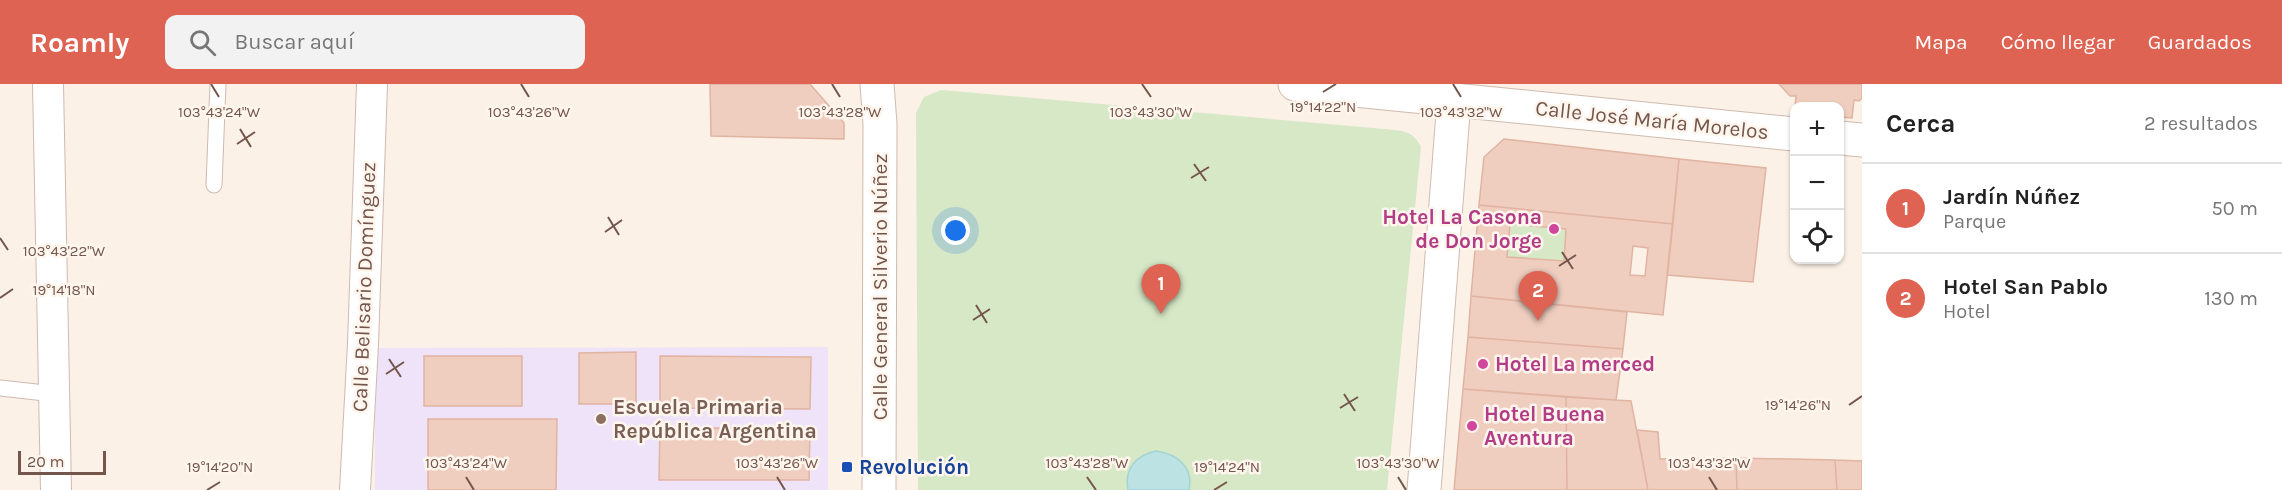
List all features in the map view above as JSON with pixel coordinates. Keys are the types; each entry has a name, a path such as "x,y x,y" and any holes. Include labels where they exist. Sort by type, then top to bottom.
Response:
{"main road":[{"name":"Calle General Silverio Núñez","path":"877,84 880,124 879,490"},
{"name":"Calle José María Morelos","path":"1295,84 1455,92 1790,134"},
{"path":"1424,490 1455,92"},
{"path":"1844,138 1862,140"}],"street":[{"path":"48,84 56,490"},
{"name":"Calle Belisario Domínguez","path":"356,490 372,84"}],"lane":[{"path":"214,185 218,84"},
{"path":"0,388 54,394"}],"shaded area":[{"name":"Escuela Primaria República Argentina","path":"828,347 828,490 375,490 375,348"}],"green space":[{"path":"941,90 1397,130 1411,134 1421,147 1387,490 1189,490 1190,486 1156,451 1143,456 1133,464 1128,476 1128,490 918,490 916,113 924,97"},
{"path":"1510,224 1566,229 1564,261 1507,257"}],"water":[{"path":"1156,451 1171,455 1182,463 1189,475 1189,490 1128,490 1128,476 1133,464 1143,456"}],"building":[{"path":"710,84 810,84 844,123 844,139 711,136"},
{"path":"1779,84 1862,84 1862,98 1859,101 1854,100 1852,118 1844,117 1844,102 1795,102 1796,96 1790,96"},
{"path":"1504,139 1679,159 1673,224 1479,205 1484,157"},
{"path":"1679,159 1766,168 1753,282 1667,275"},
{"path":"1479,205 1673,224 1663,315 1471,296","holes":["1510,224 1566,229 1564,261 1507,257","1633,246 1648,248 1645,276 1630,275"]},
{"path":"1471,296 1627,312 1623,349 1468,337"},
{"path":"1468,337 1623,349 1616,400 1463,389"},
{"path":"636,352 636,404 579,404 579,353"},
{"path":"424,356 522,356 522,406 424,406"},
{"path":"660,356 811,357 810,409 660,408"},
{"path":"1463,389 1566,397 1567,490 1454,490"},
{"path":"1566,397 1631,401 1648,490 1567,490"},
{"path":"428,419 557,419 556,490 428,490"},
{"path":"660,428 810,428 809,480 659,480"},
{"path":"1637,430 1658,432 1660,459 1736,458 1737,490 1648,490"},
{"path":"1736,458 1835,460 1837,490 1737,490"},
{"path":"1835,460 1862,461 1862,490 1837,490"}],"place":[{"name":"Hotel La Casona de Don Jorge","path":"1554,229"},
{"name":"Jardín Núñez","path":"1161,314"},
{"name":"Hotel San Pablo","path":"1538,321"},
{"name":"Hotel La merced","path":"1483,364"},
{"name":"Escuela Primaria República Argentina","path":"601,419"},
{"name":"Hotel Buena Aventura","path":"1472,426"},
{"name":"Revolución","path":"847,467"}]}
